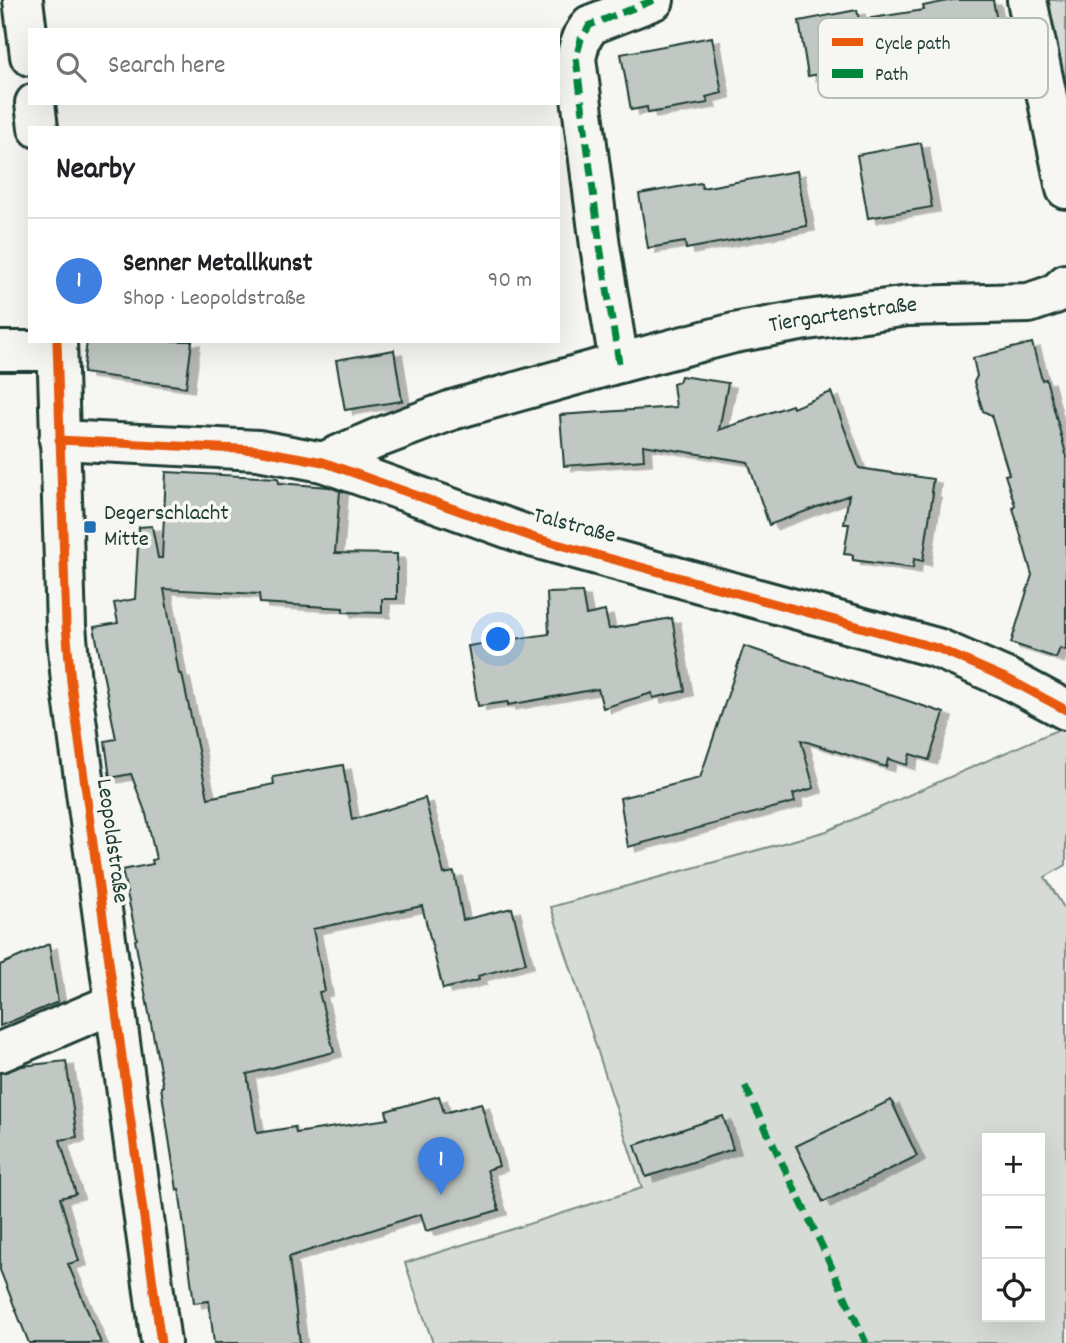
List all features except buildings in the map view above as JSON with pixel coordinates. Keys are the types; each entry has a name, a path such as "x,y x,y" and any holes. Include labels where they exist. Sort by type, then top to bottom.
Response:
{"street":[{"path":"23,0 28,40"},
{"path":"619,363 600,246 576,58 581,39 590,25 654,0"},
{"path":"1027,0 1031,18"},
{"path":"1047,98 1066,189"},
{"path":"36,105 38,126"},
{"name":"Tiergartenstraße","path":"323,462 452,410 733,333 908,306 1029,303 1055,294 1066,284"},
{"path":"0,351 57,346"},
{"name":"Leopoldstraße","path":"57,346 71,682 161,1343"},
{"name":"Talstraße","path":"59,440 258,450 323,462 535,538 936,648 1008,679 1066,710"},
{"path":"0,1052 115,1003"}],"shaded area":[{"path":"1045,0 1066,0 1066,126"},
{"path":"1066,726 1066,865 1045,877 1066,911 1066,1343 433,1343 405,1263 642,1188 551,907 827,831"}],"marked path":[{"path":"619,363 600,246 576,58 581,39 590,25 654,0"},
{"path":"745,1086 866,1343"}],"cycle path":[{"path":"57,343 66,626 71,682 161,1343"},
{"path":"59,440 258,450 323,462 535,538 937,648 1008,679 1066,710"}],"place":[{"name":"Degerschlacht Mitte","path":"90,527"},
{"name":"Senner Metallkunst","path":"441,1195"}]}
